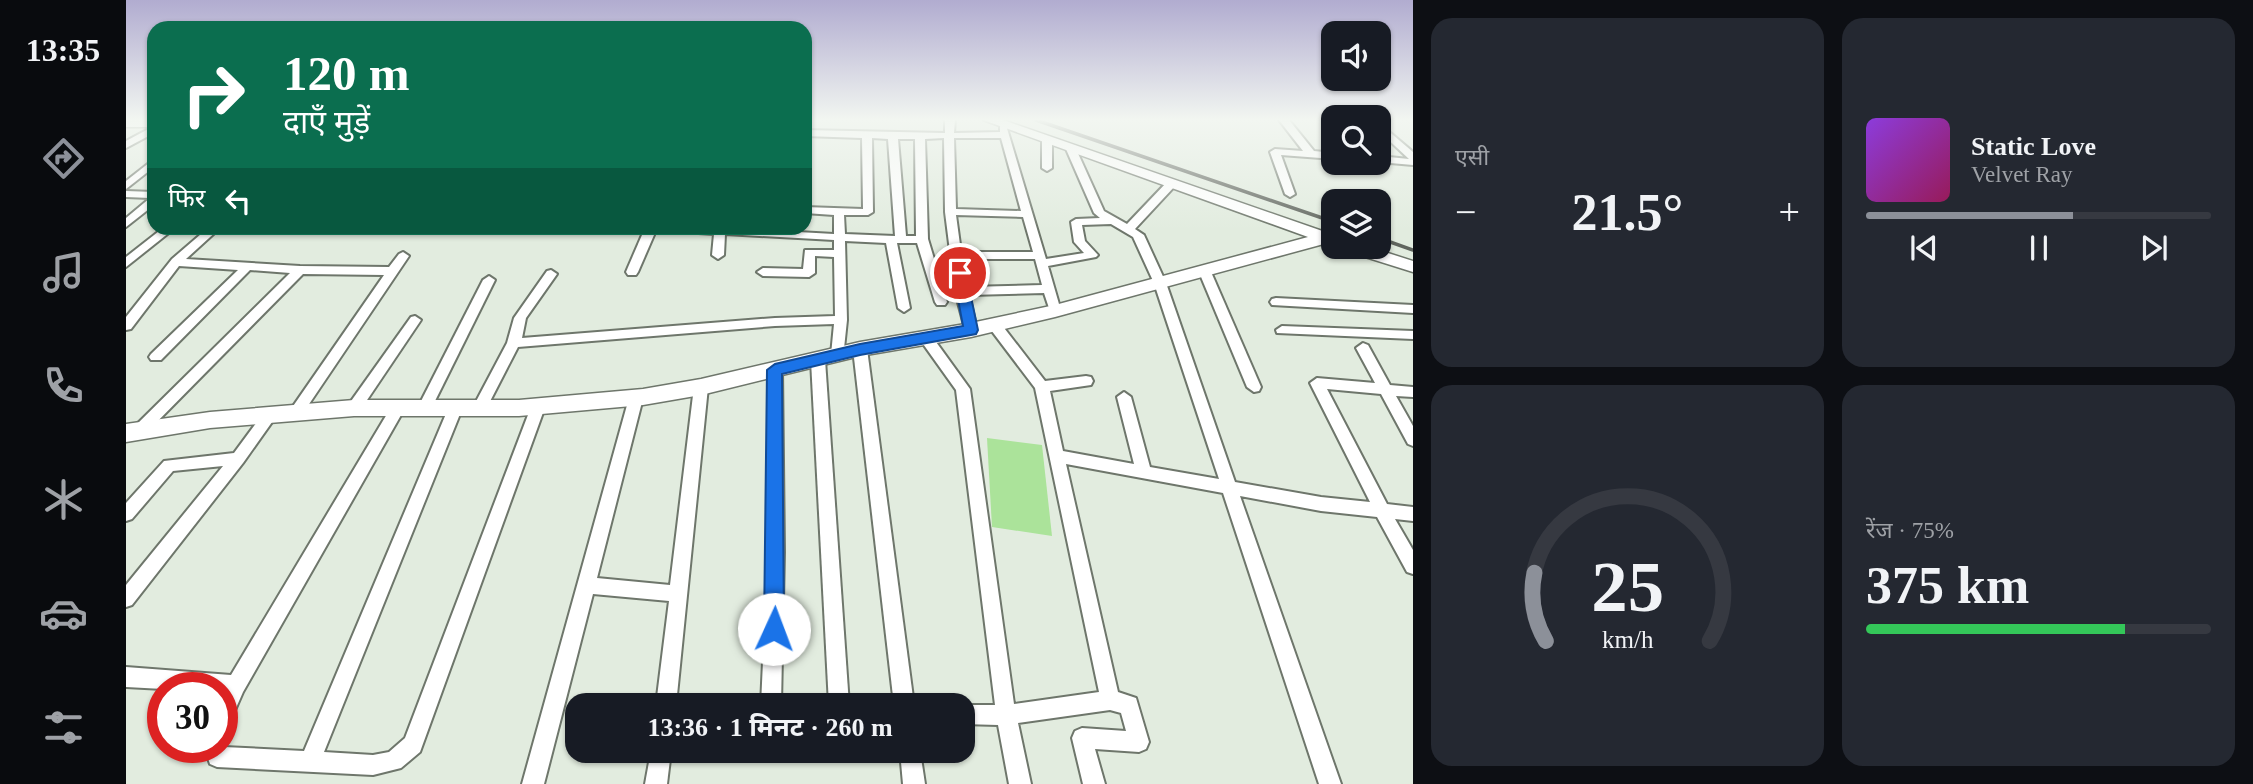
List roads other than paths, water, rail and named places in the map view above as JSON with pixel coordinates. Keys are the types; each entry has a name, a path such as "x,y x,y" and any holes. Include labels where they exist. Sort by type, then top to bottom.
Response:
{"street":[{"path":"812,210 868,212 867,157"},
{"path":"894,157 896,240 904,308"},
{"path":"920,157 922,239 941,302"},
{"path":"949,157 950,212 961,291 971,330"},
{"path":"1009,157 1055,311"},
{"path":"1047,157 1047,168"},
{"path":"1074,157 1099,213 1138,235 1160,283 1330,784"},
{"path":"1093,157 1321,236"},
{"path":"1277,157 1290,194"},
{"path":"1391,159 1413,159"},
{"path":"126,187 147,168"},
{"path":"1128,230 1171,184"},
{"path":"126,194 147,197"},
{"path":"126,224 147,204"},
{"path":"838,212 841,320 838,355"},
{"path":"950,212 1028,214"},
{"path":"958,255 1041,259 1092,255 1080,242 1076,222 1113,221"},
{"path":"812,233 896,240 922,239"},
{"path":"126,263 160,235"},
{"path":"126,326 176,262 206,235"},
{"path":"632,272 648,235"},
{"path":"718,256 720,235"},
{"path":"130,433 210,420 296,412 354,408 538,407 636,398 701,387 860,349 971,330 1055,311 1321,241"},
{"path":"763,272 809,273 809,252 838,254"},
{"path":"296,412 403,256"},
{"path":"1389,259 1413,267"},
{"path":"176,262 300,270 393,271"},
{"path":"156,357 247,267"},
{"path":"130,433 300,270"},
{"path":"1205,272 1254,387"},
{"path":"479,409 514,343 520,318 551,274"},
{"path":"424,409 489,281"},
{"path":"961,291 1050,289"},
{"path":"1276,302 1413,309"},
{"path":"354,408 415,320"},
{"path":"514,343 775,321 841,320"},
{"path":"993,323 1042,387 1110,701"},
{"path":"1282,330 1413,335"},
{"path":"926,338 963,389 1006,715 1020,784"},
{"path":"1363,348 1413,440"},
{"path":"860,349 903,693"},
{"path":"818,360 838,693"},
{"path":"771,693 776,552 775,370"},
{"path":"1042,387 1086,381"},
{"path":"1413,392 1317,383 1413,566"},
{"path":"667,693 701,387"},
{"path":"1124,397 1144,472"},
{"path":"533,784 636,398"},
{"path":"238,758 373,765 394,761 413,745 538,407"},
{"path":"238,682 398,408"},
{"path":"310,761 455,409"},
{"path":"126,599 270,415"},
{"path":"1057,456 1321,505 1413,514"},
{"path":"126,514 169,465 238,459"},
{"path":"586,585 678,594"},
{"path":"126,677 147,679"},
{"path":"975,714 1006,715 1110,701 1129,705 1139,742 1082,738 1094,784"},
{"path":"656,784 659,763"},
{"path":"911,763 914,784"}],"railway":[{"path":"1143,157 1321,218"},
{"path":"1391,242 1413,250"}]}
